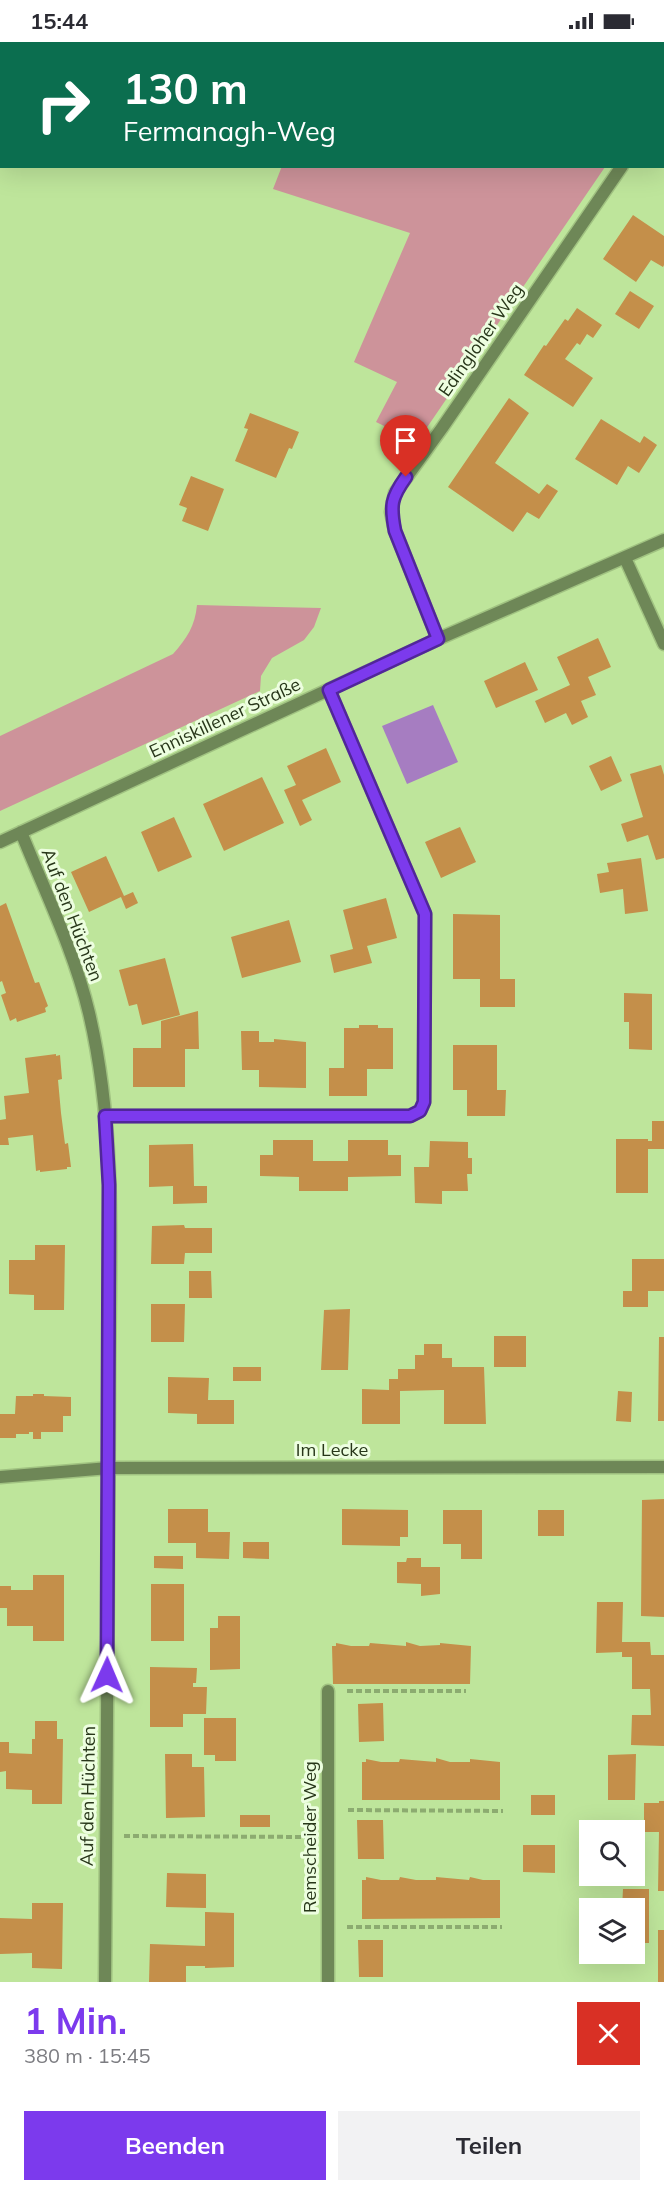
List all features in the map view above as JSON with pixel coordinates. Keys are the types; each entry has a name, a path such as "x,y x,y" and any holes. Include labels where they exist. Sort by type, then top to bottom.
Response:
{"street":[{"name":"Edingloher Weg","path":"438,639 395,531 391,512 395,493 621,168"},
{"name":"Enniskillener Straße","path":"0,842 438,639 664,540"},
{"path":"625,558 664,644"},
{"path":"105,1116 410,1116 420,1111 424,1102 425,914 329,690"},
{"name":"Auf den Hüchten","path":"21,832 80,981 95,1047 105,1116 109,1185 105,1982"},
{"name":"Im Lecke","path":"0,1477 109,1468 664,1467"},
{"name":"Remscheider Weg","path":"328,1691 328,1982"}],"path":[{"path":"328,1691 466,1691"},
{"path":"328,1810 503,1810"},
{"path":"106,1836 328,1837"},
{"path":"328,1927 502,1927"}],"shaded area":[{"path":"281,168 604,168 417,442 376,422 397,382 354,362 410,233 273,189"},
{"path":"197,605 321,608 314,627 304,640 272,658 261,676 260,691 0,811 0,736 173,654 190,631"},
{"path":"433,705 458,762 407,784 382,726"}],"building":[{"path":"633,215 664,236 663,267 651,260 636,282 603,259"},
{"path":"630,291 654,306 639,329 615,314"},
{"path":"577,308 602,325 593,338 587,334 580,345 577,343 565,359 593,378 573,407 524,375 544,345 546,346 565,319 568,321"},
{"path":"509,398 529,413 495,463 539,494 547,484 558,491 539,519 527,512 513,532 448,487"},
{"path":"250,413 299,432 276,478 235,461 248,429 244,428"},
{"path":"601,419 640,443 644,436 657,445 639,473 628,466 617,485 575,459"},
{"path":"191,476 224,489 208,531 182,521 187,508 179,505"},
{"path":"598,638 611,667 588,677 596,695 581,701 588,717 572,725 566,713 545,723 535,701 570,685 557,657"},
{"path":"525,662 538,690 496,708 484,681"},
{"path":"326,748 341,782 302,800 312,820 300,826 284,790 296,785 287,766"},
{"path":"611,756 622,781 601,791 589,766"},
{"path":"661,765 664,775 664,858 656,860 648,835 627,842 621,824 643,817 630,774"},
{"path":"262,777 284,823 224,851 203,804"},
{"path":"174,817 192,857 158,872 141,832"},
{"path":"460,827 476,862 441,878 425,842"},
{"path":"106,856 124,896 133,892 138,903 126,909 121,897 89,912 71,872"},
{"path":"641,858 648,911 625,914 623,889 600,893 597,874 609,872 607,863"},
{"path":"386,898 397,938 367,946 372,963 334,973 330,955 353,949 343,910"},
{"path":"6,903 35,983 39,982 48,1006 45,1008 46,1012 17,1022 16,1018 10,1021 1,995 6,993 2,981 0,982 0,906"},
{"path":"453,914 500,915 500,979 515,979 515,1007 480,1007 480,979 453,979"},
{"path":"289,920 301,962 242,978 231,937"},
{"path":"165,958 180,1015 142,1025 137,1004 129,1006 119,970"},
{"path":"624,993 652,994 652,1050 629,1049 629,1022 624,1022"},
{"path":"198,1011 199,1049 185,1049 185,1087 133,1087 133,1048 161,1048 161,1021"},
{"path":"359,1025 393,1028 393,1069 367,1069 367,1096 329,1096 329,1068 344,1068 344,1028 359,1028"},
{"path":"241,1031 259,1031 259,1042 274,1042 274,1039 306,1042 306,1088 259,1087 259,1070 242,1070"},
{"path":"453,1045 497,1045 497,1090 506,1090 505,1116 467,1116 467,1090 453,1090"},
{"path":"56,1054 56,1056 60,1055 62,1079 58,1080 61,1113 71,1167 40,1172 40,1170 36,1171 33,1135 8,1138 9,1145 0,1145 0,1120 6,1119 4,1096 29,1093 25,1058"},
{"path":"652,1121 664,1121 664,1149 648,1149 648,1193 616,1193 616,1139 652,1141"},
{"path":"273,1140 313,1140 313,1161 348,1161 348,1140 388,1140 388,1155 401,1155 401,1176 348,1177 348,1191 299,1191 299,1177 260,1176 260,1155 273,1155"},
{"path":"430,1141 468,1142 468,1158 472,1158 472,1174 467,1174 468,1191 442,1191 442,1204 415,1203 414,1167 429,1167"},
{"path":"193,1144 194,1186 207,1186 207,1203 173,1204 173,1186 149,1187 149,1145"},
{"path":"184,1225 185,1228 212,1228 212,1253 185,1253 184,1264 151,1264 152,1226"},
{"path":"35,1245 65,1245 64,1310 34,1310 34,1295 9,1294 9,1260 35,1260"},
{"path":"632,1259 664,1259 664,1291 648,1291 648,1307 623,1307 623,1291 632,1291"},
{"path":"189,1271 211,1271 212,1298 189,1298"},
{"path":"151,1304 185,1304 184,1342 151,1342"},
{"path":"350,1309 348,1370 321,1370 324,1310"},
{"path":"494,1336 526,1336 526,1367 494,1367"},
{"path":"659,1337 664,1337 664,1421 658,1421"},
{"path":"424,1344 442,1344 442,1358 452,1358 452,1367 484,1367 486,1424 444,1424 444,1390 441,1390 400,1391 400,1424 362,1424 362,1389 389,1390 389,1379 398,1379 398,1369 415,1369 415,1355 424,1355"},
{"path":"233,1367 261,1367 261,1381 233,1381"},
{"path":"168,1377 209,1378 208,1400 234,1400 234,1424 197,1424 197,1414 168,1413"},
{"path":"618,1391 632,1392 631,1422 616,1421"},
{"path":"33,1394 71,1397 71,1416 63,1416 63,1432 41,1432 41,1439 33,1439 33,1432 16,1434 16,1438 0,1438 0,1414 15,1414 16,1396 33,1396"},
{"path":"664,1499 664,1617 641,1616 642,1500"},
{"path":"168,1509 208,1509 208,1532 230,1532 229,1559 196,1558 196,1543 168,1543"},
{"path":"342,1509 408,1510 408,1537 400,1537 400,1546 342,1545"},
{"path":"443,1510 482,1510 482,1559 461,1559 461,1544 443,1544"},
{"path":"538,1510 564,1510 564,1536 538,1536"},
{"path":"243,1542 269,1542 269,1559 243,1558"},
{"path":"154,1556 183,1556 183,1569 154,1568"},
{"path":"407,1558 421,1558 421,1567 440,1567 440,1594 421,1596 421,1584 397,1583 397,1562 406,1562"},
{"path":"33,1575 64,1575 64,1641 33,1641 33,1626 7,1626 7,1608 0,1608 0,1586 11,1586 11,1590 33,1590"},
{"path":"151,1584 184,1584 184,1641 151,1641"},
{"path":"597,1602 623,1602 622,1642 650,1642 651,1655 664,1655 664,1746 631,1745 632,1715 651,1715 650,1689 632,1689 632,1657 622,1657 622,1652 596,1653"},
{"path":"218,1616 240,1616 240,1669 210,1670 210,1628 218,1628"},
{"path":"406,1642 420,1646 440,1645 440,1643 471,1646 470,1684 333,1684 332,1646 336,1646 336,1643 351,1646 369,1646 370,1643 406,1646"},
{"path":"150,1667 197,1668 196,1683 193,1683 193,1687 207,1687 206,1714 183,1714 183,1727 150,1727"},
{"path":"383,1703 384,1741 359,1742 358,1704"},
{"path":"204,1718 236,1718 236,1761 215,1761 215,1755 204,1755"},
{"path":"35,1721 57,1721 57,1739 63,1739 62,1804 32,1804 32,1790 6,1789 6,1771 0,1772 0,1742 9,1742 9,1753 32,1754"},
{"path":"165,1754 192,1754 192,1767 204,1767 205,1817 166,1818"},
{"path":"636,1754 635,1800 608,1800 608,1755"},
{"path":"436,1758 450,1762 470,1762 470,1759 500,1762 500,1800 362,1800 362,1762 366,1762 366,1759 381,1762 399,1762 400,1759 436,1762"},
{"path":"531,1795 555,1795 555,1815 531,1815"},
{"path":"659,1801 664,1801 664,1891 658,1891 659,1832 645,1832 644,1820 644,1803 659,1803"},
{"path":"240,1815 270,1815 270,1827 240,1827"},
{"path":"357,1820 383,1820 384,1859 358,1859"},
{"path":"523,1845 555,1845 555,1873 523,1872"},
{"path":"167,1873 206,1874 206,1908 166,1907"},
{"path":"366,1877 381,1880 399,1880 400,1877 436,1880 436,1877 469,1880 470,1877 500,1880 500,1918 362,1919 362,1880 366,1880"},
{"path":"623,1889 649,1889 649,1943 645,1943 645,1898 623,1898"},
{"path":"32,1903 63,1903 62,1969 32,1968 32,1953 0,1954 0,1918 32,1919"},
{"path":"205,1912 234,1913 234,1967 186,1966 186,1982 149,1982 150,1944 205,1946"},
{"path":"658,1930 664,1930 664,1982 658,1982"},
{"path":"358,1940 383,1940 383,1977 359,1977"}],"route":[{"path":"107,1675 109,1185 105,1116 410,1116 420,1111 424,1102 425,914 329,690 438,639 395,531 391,512 395,493 406,477"}]}
